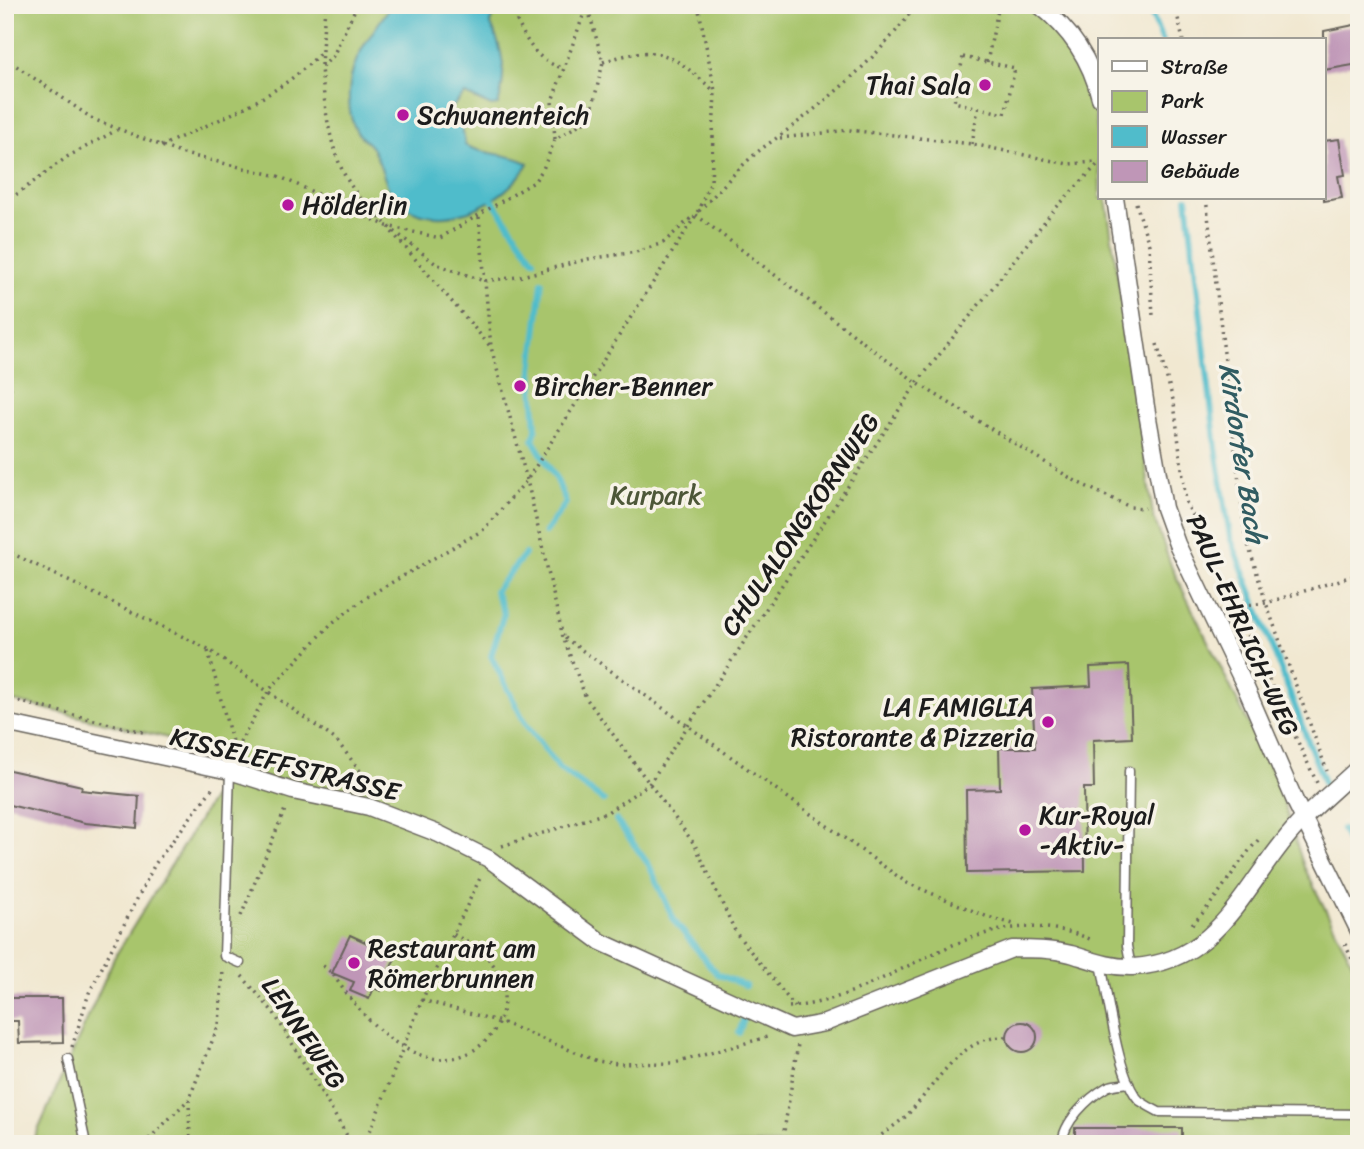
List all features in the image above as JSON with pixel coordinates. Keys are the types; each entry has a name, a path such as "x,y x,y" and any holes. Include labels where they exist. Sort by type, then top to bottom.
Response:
{"street":[{"path":"1039,5 1062,25 1077,44 1092,72 1098,92"},
{"name":"PAUL-EHRLICH-WEG","path":"1115,200 1164,508 1177,544 1303,820 1359,931"},
{"name":"KISSELEFFSTRASSE","path":"5,723 228,770 293,791 369,807 491,854 601,942 795,1035"},
{"path":"795,1035 1012,949 1044,949 1101,964 1131,967 1160,964 1203,941 1229,918 1303,820 1359,767"}],"lane":[{"path":"228,770 224,956 240,962"},
{"path":"1129,771 1128,946 1131,967"},
{"path":"1101,964 1120,1058 1129,1083 1139,1100 1159,1112 1359,1114"},
{"path":"68,1059 86,1144"},
{"path":"1062,1144 1062,1134 1079,1110 1108,1087 1129,1083"}],"path":[{"path":"325,5 321,51 325,106 335,150 352,186 491,347"},
{"path":"321,68 332,56 357,5"},
{"path":"234,750 269,690 332,623 370,595 482,530 527,480 696,215 711,182 715,91 698,5"},
{"path":"387,226 436,264 484,281 518,277 588,259 636,253 663,243 696,215 763,148 780,138 863,66 916,5"},
{"path":"987,62 999,5"},
{"path":"1175,5 1183,38"},
{"path":"555,139 590,118 603,62 597,32 587,7"},
{"path":"5,58 93,120 161,146 278,176 387,226 440,238 534,182 555,139 552,101 562,68 587,7"},
{"path":"546,9 525,9 517,21 532,51 551,65 562,68"},
{"path":"161,146 263,96 310,65 321,51"},
{"path":"603,62 623,55 669,54 715,91"},
{"path":"964,57 987,62 1015,68 1005,114 954,102 964,57"},
{"path":"972,144 978,108"},
{"path":"5,203 67,157 118,129"},
{"path":"780,138 849,130 972,144 1068,164 1098,162"},
{"name":"CHULALONGKORNWEG","path":"491,854 606,813 649,784 917,383 1054,211 1098,162"},
{"path":"1135,200 1149,245 1153,319"},
{"path":"1206,200 1245,534 1265,603 1327,772 1331,793"},
{"path":"696,215 917,383 1111,500 1130,507 1164,508"},
{"path":"479,217 491,347 527,480 563,637 586,698 695,845 736,933 795,1006"},
{"path":"1153,332 1174,402 1186,502 1331,793"},
{"path":"5,374 11,385 10,393 5,397"},
{"path":"5,550 208,649 336,740 382,799"},
{"path":"1236,606 1265,603 1359,574"},
{"path":"563,637 907,883 988,917 1018,925 1053,927 1097,942"},
{"path":"208,649 233,754 246,758"},
{"path":"5,698 153,734"},
{"path":"68,1059 89,993 155,864 228,770"},
{"path":"240,918 293,791"},
{"path":"1186,928 1204,913 1241,858 1267,832"},
{"path":"365,1144 422,1000 491,854"},
{"path":"783,1007 840,995 957,942 1018,925"},
{"path":"323,966 386,1035 405,1048 432,1058 459,1057 484,1043 501,1022 504,996 500,976 489,959 453,934"},
{"path":"190,1144 189,1099 219,1024 224,956"},
{"name":"LENNEWEG","path":"224,956 274,1013 352,1144"},
{"path":"422,1000 501,1022 597,1061 618,1064 675,1063 795,1035 782,1144"},
{"path":"871,1144 907,1116 956,1057 995,1037 1007,1037"},
{"path":"144,1144 189,1099"}],"green space":[{"name":"Kurpark","path":"5,5 1025,5 1065,42 1085,77 1091,96 1098,137 1098,200 1106,200 1153,515 1172,568 1277,782 1304,867 1359,976 1359,1144 32,1144 114,958 239,755 5,699"}],"water":[{"name":"Schwanenteich","path":"391,5 498,5 490,22 503,63 503,83 498,105 491,106 465,94 449,110 461,120 465,145 528,163 505,191 470,210 432,216 414,211 398,201 389,189 372,148 359,134 351,118 350,85 356,61"}],"building":[{"path":"1359,24 1359,64 1326,70 1324,31"},
{"path":"1339,139 1345,175 1338,176 1342,198 1324,201 1326,200 1326,141"},
{"name":"Kur-Royal -Aktiv-","path":"1129,665 1132,738 1093,740 1094,788 1084,788 1085,871 967,873 966,790 1000,789 999,748 1035,748 1032,689 1091,686 1090,667"},
{"path":"5,769 82,786 81,790 139,796 137,828 85,823 5,804"},
{"path":"350,935 396,956 381,991 374,988 369,999 350,991 354,982 332,973"},
{"path":"5,998 62,998 63,1042 19,1043 18,1021 5,1021"},
{"path":"1022,1022 1028,1023 1036,1031 1036,1043 1028,1051 1022,1052 1016,1051 1008,1043 1007,1037 1008,1031 1016,1023"},
{"path":"1075,1128 1182,1128 1182,1144 1075,1144"}],"waterway":[{"name":"Kirdorfer Bach","path":"1148,5 1161,38"},
{"path":"491,198 534,260"},
{"name":"Kirdorfer Bach","path":"1187,200 1216,448 1230,537 1325,785"},
{"path":"542,282 532,370 536,430 533,440 557,480 566,503 545,532"},
{"path":"525,554 495,591 504,613 491,656 526,725 558,767 604,801"},
{"path":"616,820 649,865 675,922 717,974 746,986"},
{"name":"Kirdorfer Bach","path":"1342,829 1359,866"},
{"path":"739,1033 744,1018"}],"place":[{"name":"Thai Sala","path":"985,85"},
{"name":"Schwanenteich","path":"403,115"},
{"name":"Hölderlin","path":"288,205"},
{"name":"Bircher-Benner","path":"520,386"},
{"name":"LA FAMIGLIA Ristorante & Pizzeria","path":"1048,722"},
{"name":"Kur-Royal -Aktiv-","path":"1025,830"},
{"name":"Restaurant am Römerbrunnen","path":"354,963"}]}
